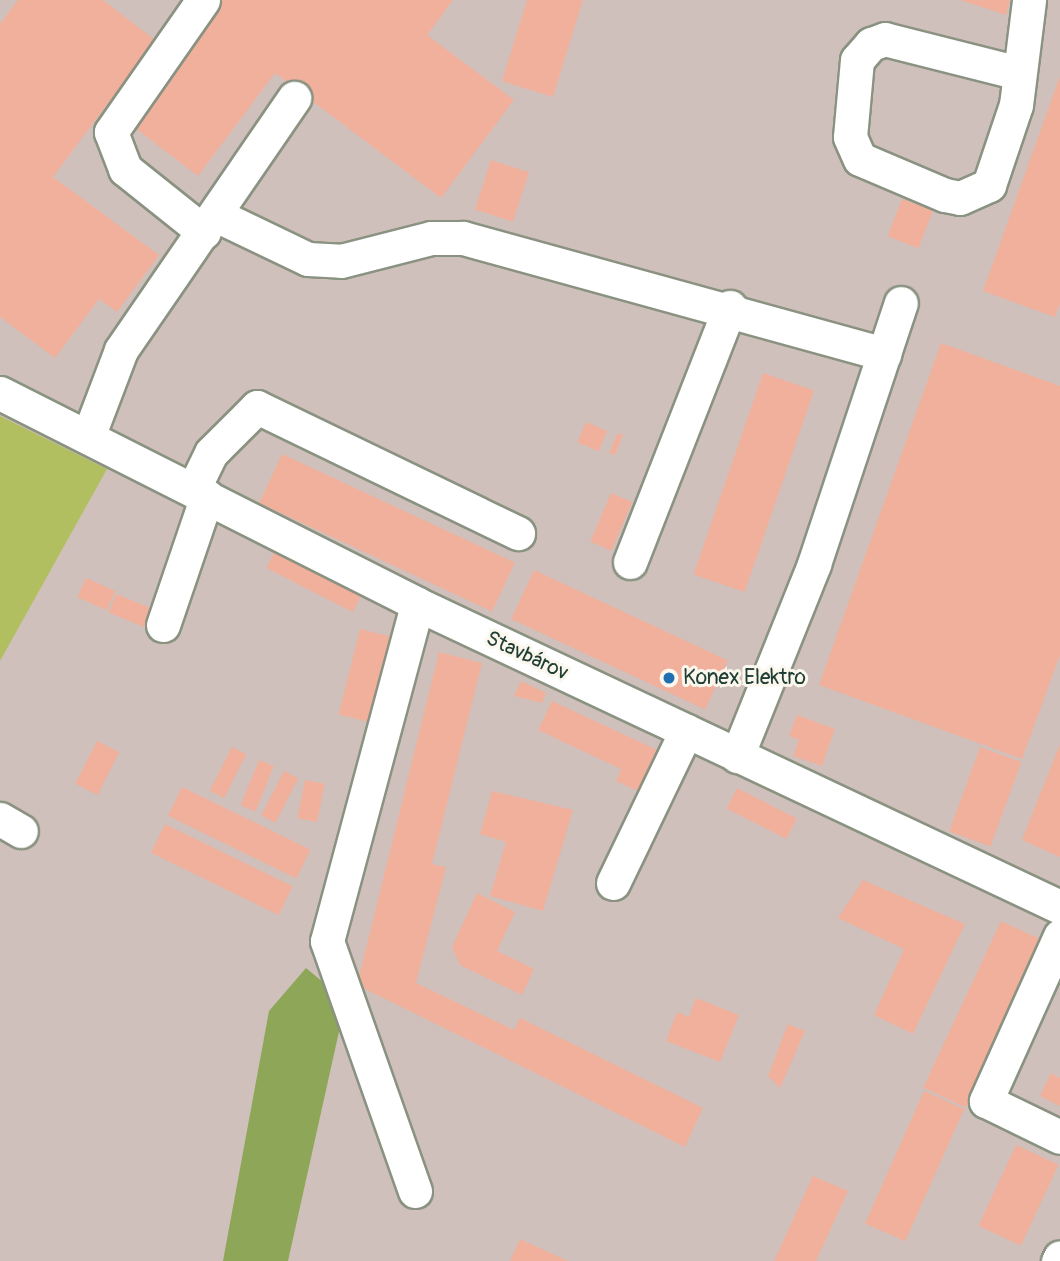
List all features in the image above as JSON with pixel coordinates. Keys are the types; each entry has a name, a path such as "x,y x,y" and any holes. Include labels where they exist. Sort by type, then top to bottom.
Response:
{"lane":[{"path":"203,0 111,132 125,169 210,224 308,260 341,261 431,238 463,238 730,307 884,354"},
{"path":"1019,73 885,39 871,44 858,61 850,137 860,159 946,195 974,194 989,185 1019,73 1029,0"},
{"path":"88,437 121,350 294,98"},
{"path":"737,756 814,564 901,303"},
{"path":"630,562 730,307"},
{"name":"Stavbárov","path":"0,393 416,604 1060,907"},
{"path":"163,625 212,453 257,407 517,533"},
{"path":"415,1191 327,941 416,604"},
{"path":"613,883 686,732"},
{"path":"1060,936 986,1101 1060,1137"}],"shaded area":[{"path":"0,0 1060,0 1060,1261 0,1261"}],"green space":[{"path":"0,416 107,469 0,661"},
{"path":"306,968 336,993 342,1018 288,1261 223,1261 269,1011"}],"building":[{"path":"18,0 103,0 155,40 53,177 159,255 117,312 99,299 55,358 0,317 0,24"},
{"path":"213,0 453,0 427,35 514,100 441,198 275,73 198,176 135,128 173,78 161,69"},
{"path":"527,0 583,0 553,97 502,81"},
{"path":"960,0 1010,0 1006,15"},
{"path":"1060,76 1060,303 1055,317 983,291"},
{"path":"491,160 529,172 513,222 475,209"},
{"path":"902,199 933,211 918,248 888,236"},
{"path":"941,343 1060,386 1060,655 1022,759 819,685"},
{"path":"763,373 814,391 745,592 694,574"},
{"path":"586,422 607,431 599,451 577,442"},
{"path":"618,433 623,435 615,455 609,453"},
{"path":"282,454 515,563 492,612 259,503"},
{"path":"611,493 632,502 611,551 590,542"},
{"path":"279,543 365,587 353,612 266,568"},
{"path":"534,570 728,660 705,709 511,619"},
{"path":"86,578 115,591 107,610 77,597"},
{"path":"116,594 153,609 146,628 109,613"},
{"path":"360,629 391,637 370,722 339,714"},
{"path":"439,652 482,663 432,864 446,867 416,983 514,1030 520,1018 703,1108 685,1147 357,985"},
{"path":"521,681 546,693 542,703 514,696"},
{"path":"552,701 657,750 638,791 616,781 621,769 538,730"},
{"path":"797,715 835,729 822,766 793,756 799,740 789,736"},
{"path":"97,741 119,752 97,795 75,784"},
{"path":"1060,744 1060,857 1022,840"},
{"path":"232,747 246,754 224,798 210,791"},
{"path":"980,747 1021,762 991,847 949,832"},
{"path":"259,760 274,766 255,811 241,805"},
{"path":"284,771 298,778 276,823 261,816"},
{"path":"305,780 325,784 317,822 298,818"},
{"path":"182,787 311,850 296,878 168,816"},
{"path":"737,788 797,818 786,839 727,808"},
{"path":"492,791 573,810 543,911 490,896 506,842 480,834"},
{"path":"165,824 293,886 279,915 151,853"},
{"path":"863,880 965,924 913,1034 874,1015 904,949 838,918"},
{"path":"477,893 515,912 497,951 534,969 522,995 460,965 452,947"},
{"path":"1001,921 1044,941 966,1108 923,1088"},
{"path":"696,998 739,1015 720,1062 666,1041 677,1012 689,1017"},
{"path":"788,1024 805,1031 780,1088 768,1076"},
{"path":"1051,1073 1060,1078 1060,1106 1040,1096"},
{"path":"924,1091 964,1109 905,1241 865,1223"},
{"path":"1016,1145 1059,1165 1021,1246 978,1226"},
{"path":"813,1176 848,1191 816,1261 774,1261"},
{"path":"520,1239 568,1261 510,1261"}],"place":[{"name":"Konex Elektro","path":"669,678"}]}
